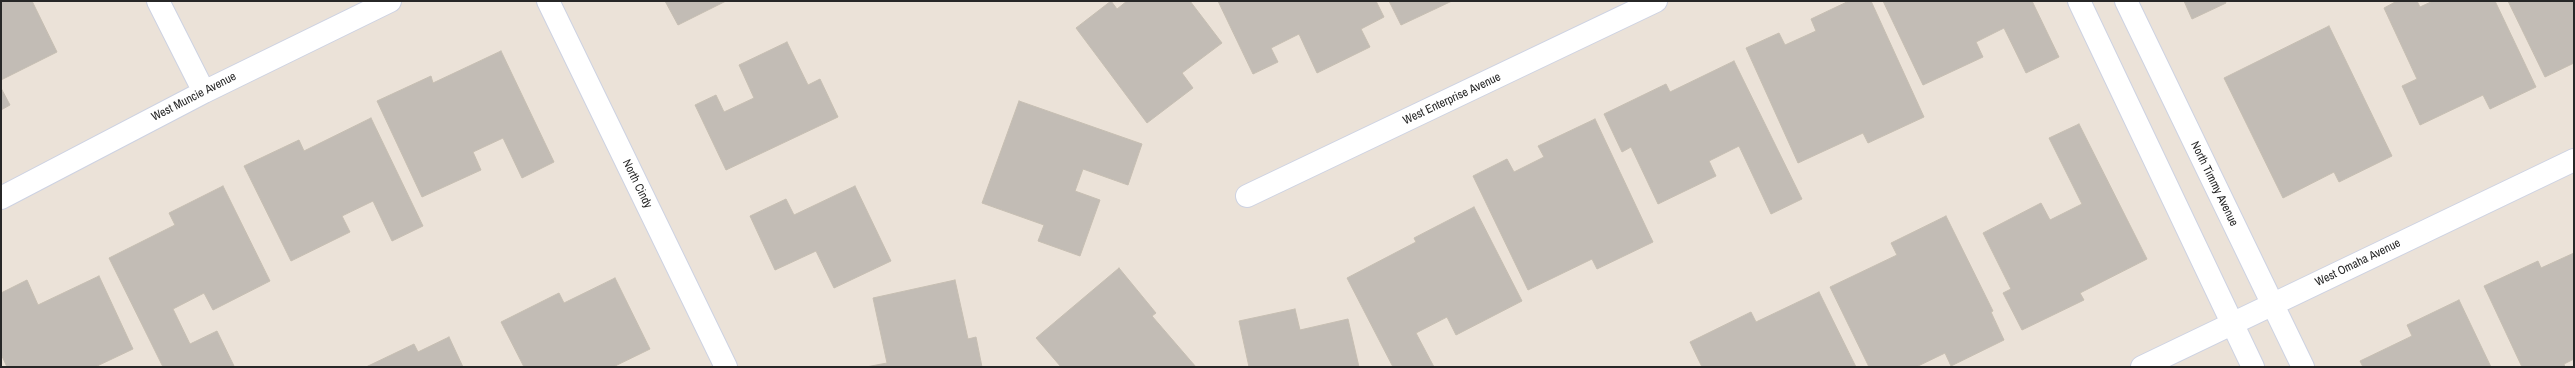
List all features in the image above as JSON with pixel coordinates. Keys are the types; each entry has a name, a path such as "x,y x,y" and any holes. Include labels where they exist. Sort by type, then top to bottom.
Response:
{"street":[{"path":"158,1 204,92"},
{"name":"West Muncie Avenue","path":"1,198 204,92 390,1"},
{"name":"North Cindy","path":"548,1 726,367"},
{"name":"West Enterprise Avenue","path":"1247,196 1656,1"},
{"path":"2079,1 2253,367"},
{"name":"North Timmy Avenue","path":"2126,1 2303,367"},
{"name":"West Omaha Avenue","path":"2142,367 2574,160"}],"building":[{"path":"1,1 32,1 57,52 1,80"},
{"path":"665,1 726,1 678,25"},
{"path":"1111,1 1117,9 1127,1 1190,1 1222,43 1182,73 1193,88 1147,123 1076,28"},
{"path":"1218,1 1376,1 1384,17 1361,29 1370,47 1317,73 1299,34 1271,48 1278,62 1253,74"},
{"path":"1389,1 1452,1 1401,25"},
{"path":"1849,1 1871,1 1924,117 1868,143 1863,133 1798,163 1746,48 1779,33 1785,45 1816,31 1811,19"},
{"path":"1883,1 2032,1 2059,57 2026,73 2004,28 1976,42 1983,57 1923,85"},
{"path":"2184,1 2225,1 2226,3 2192,19"},
{"path":"2397,1 2417,1 2420,7 2433,1 2495,1 2536,87 2490,109 2483,95 2420,125 2402,86 2417,79 2384,8"},
{"path":"2508,1 2574,1 2574,63 2545,77"},
{"path":"2329,26 2392,156 2339,182 2334,172 2283,198 2224,78"},
{"path":"787,42 808,85 820,79 838,117 726,170 695,105 716,95 724,112 754,98 739,65"},
{"path":"501,51 554,162 522,178 503,138 473,152 481,170 422,197 377,101 431,76 433,83"},
{"path":"1734,61 1802,199 1771,214 1739,146 1709,161 1716,176 1658,204 1631,147 1622,152 1604,114 1666,84 1670,92"},
{"path":"1,88 10,105 1,110"},
{"path":"1019,101 1142,144 1128,185 1083,169 1075,191 1100,200 1080,256 1038,241 1044,225 982,203"},
{"path":"371,118 423,226 392,241 373,201 342,216 350,232 291,261 244,166 299,140 304,151"},
{"path":"1595,119 1653,242 1597,269 1592,259 1528,290 1473,176 1507,159 1514,172 1544,157 1538,146"},
{"path":"2079,124 2147,259 2080,293 2084,300 2022,330 2003,293 2011,289 1983,233 2041,203 2050,220 2082,204 2049,138"},
{"path":"223,186 270,281 213,310 204,293 173,309 190,344 217,331 234,366 163,367 109,258 175,225 169,213"},
{"path":"855,186 891,261 834,288 816,251 775,270 750,216 786,199 794,215"},
{"path":"1474,207 1522,301 1456,335 1447,317 1416,333 1434,367 1393,367 1347,278 1416,242 1414,238"},
{"path":"1946,216 1993,311 1991,312 2004,340 1951,366 1945,353 1916,367 1869,367 1830,287 1897,255 1891,243"},
{"path":"2574,253 2574,359 2564,364 2565,367 2522,367 2484,286 2538,261 2541,268"},
{"path":"1119,268 1156,313 1152,316 1196,367 1061,367 1036,338"},
{"path":"99,276 133,349 95,367 7,367 1,354 1,293 27,280 38,305"},
{"path":"615,278 650,349 613,367 524,367 501,322 559,293 564,303"},
{"path":"955,280 968,339 976,337 982,367 866,367 887,363 873,298"},
{"path":"1819,292 1856,367 1702,367 1690,342 1751,312 1756,322"},
{"path":"2459,300 2491,367 2363,367 2360,361 2412,336 2407,325"},
{"path":"1295,309 1300,330 1348,319 1359,367 1249,367 1239,321"},
{"path":"449,337 463,367 366,367 414,344 418,352"}]}
